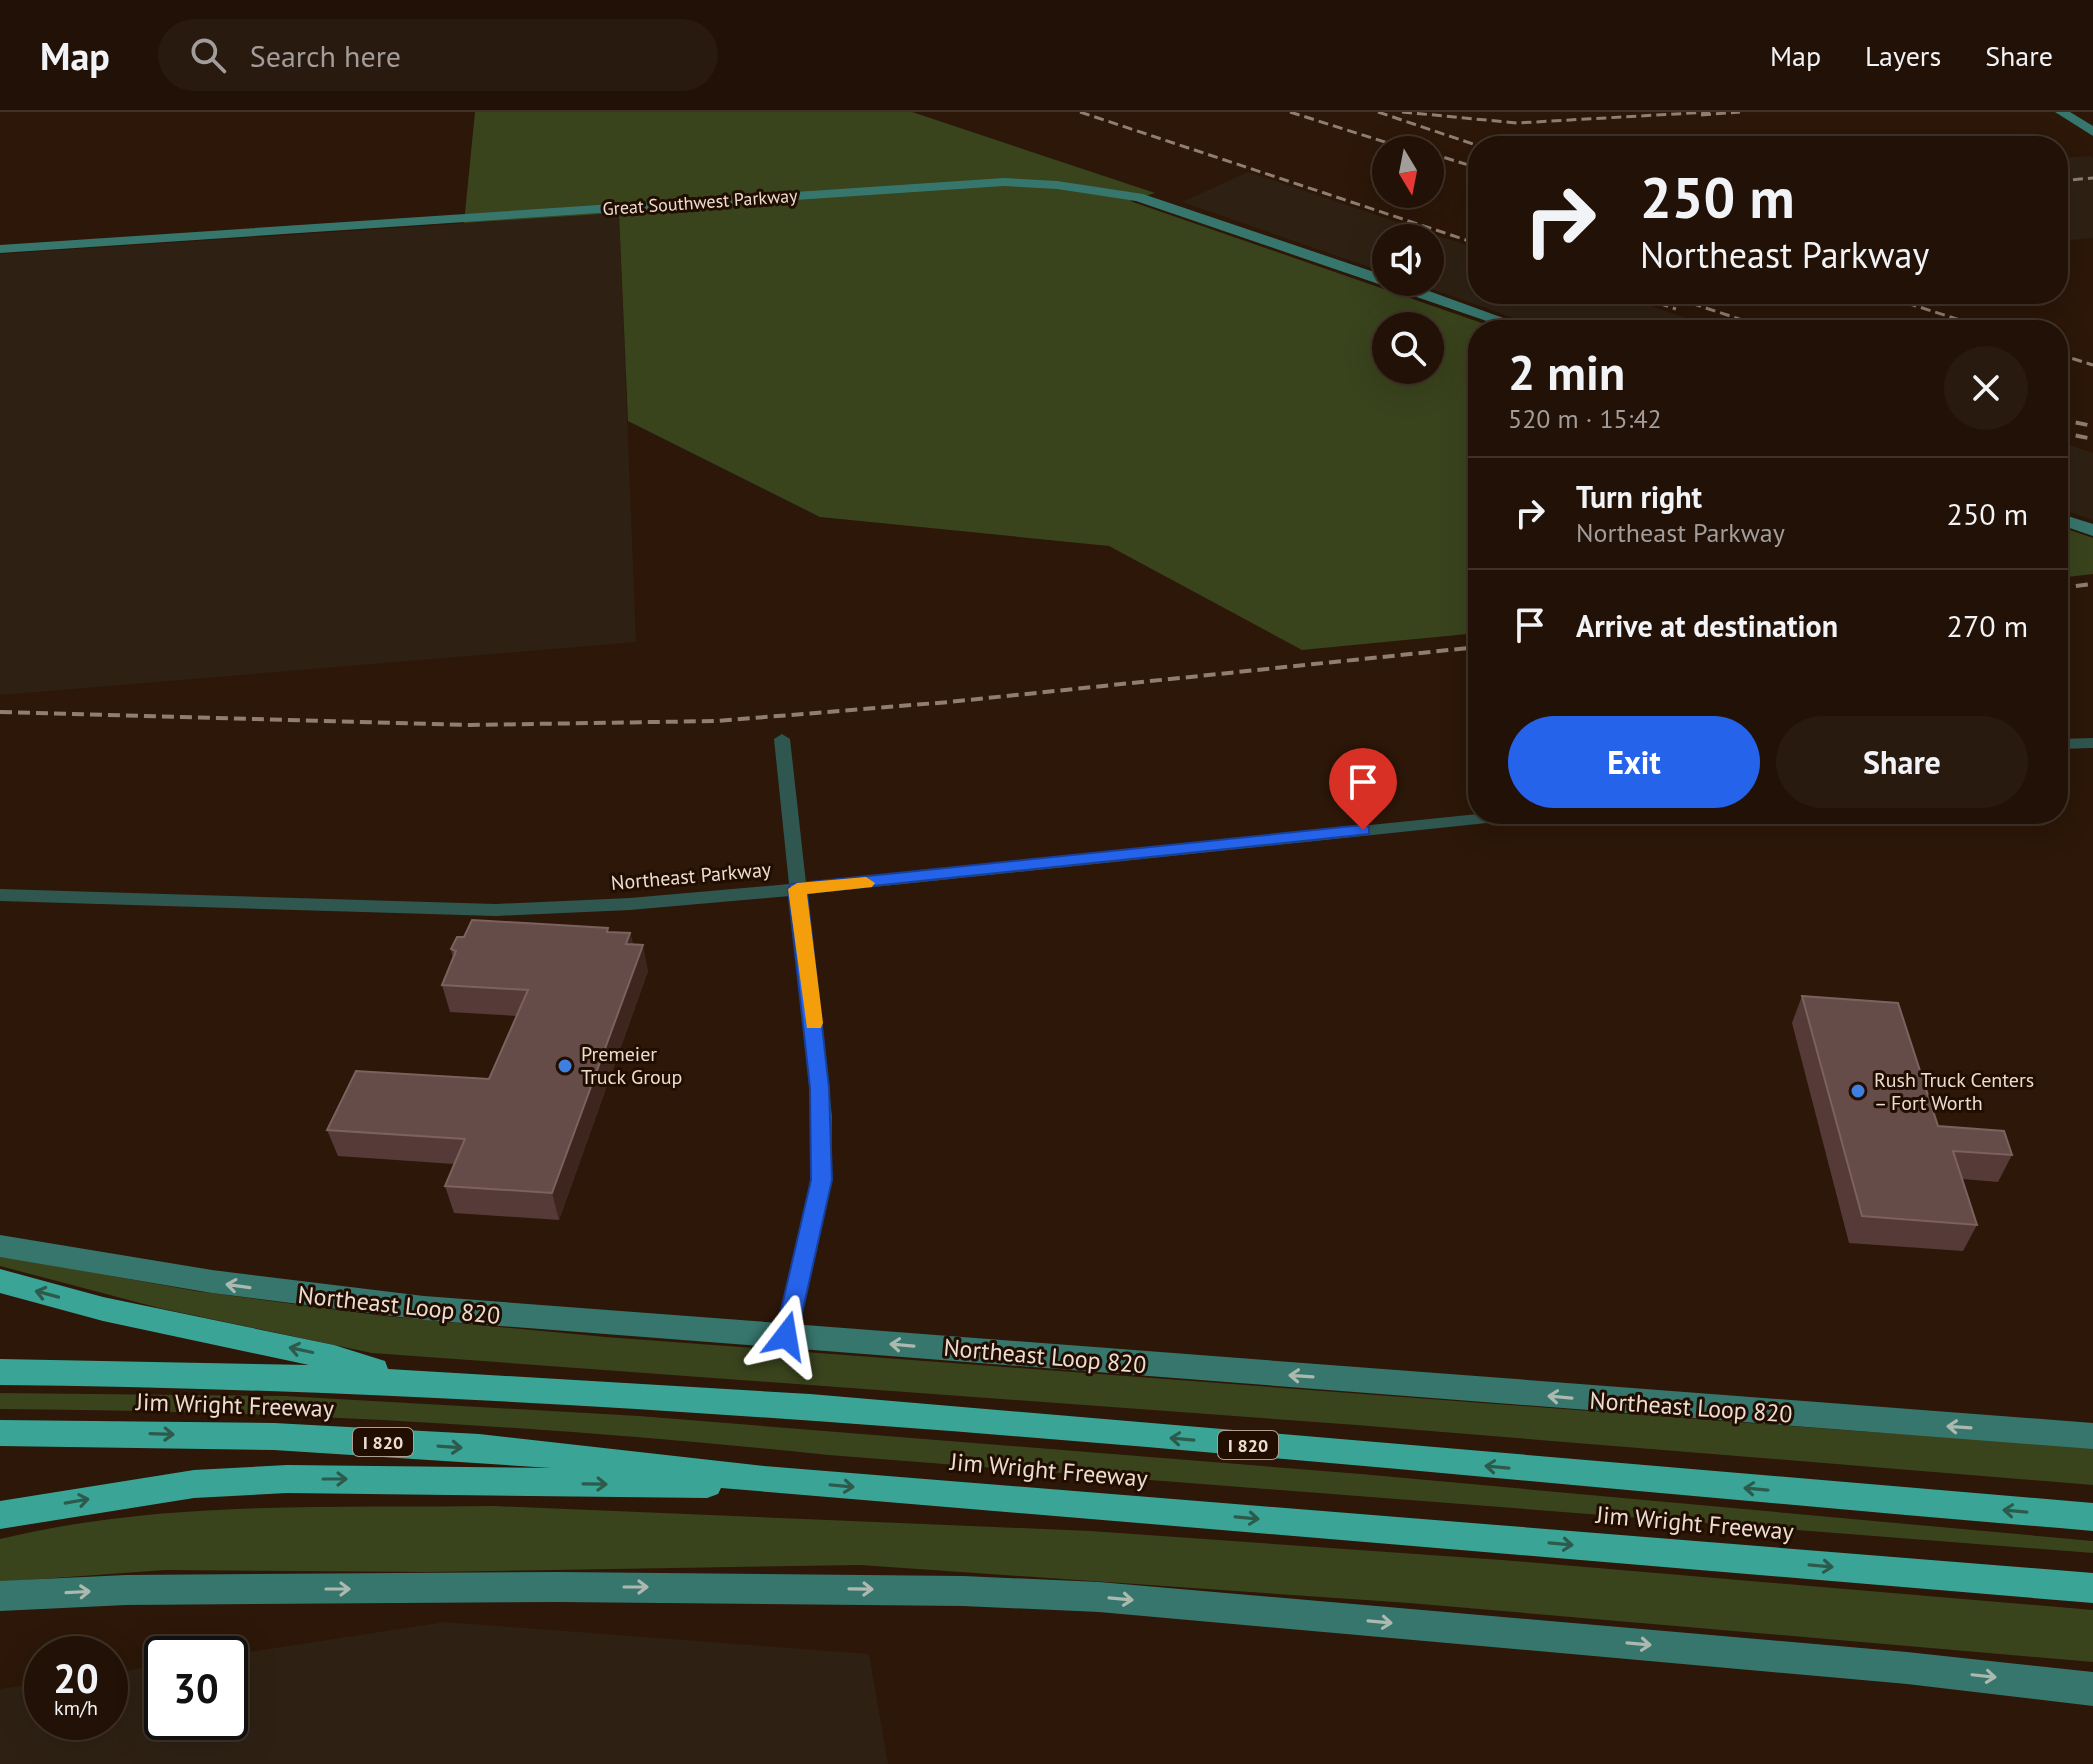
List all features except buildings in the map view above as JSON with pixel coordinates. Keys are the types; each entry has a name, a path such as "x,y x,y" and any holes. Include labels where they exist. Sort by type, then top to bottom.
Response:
{"highway":[{"path":"0,1281 103,1309 334,1358 403,1379"},
{"name":"Jim Wright Freeway","path":"0,1372 154,1372 403,1379 1012,1424 2093,1517"},
{"name":"Jim Wright Freeway","path":"0,1433 135,1433 395,1443 545,1454 764,1480 2093,1588"},
{"path":"0,1515 194,1484 287,1479 679,1486 764,1480"}],"main road":[{"path":"2061,112 2092,131"},
{"name":"Great Southwest Parkway","path":"0,249 1004,182 1057,185 1138,197 1372,276"},
{"name":"Great Southwest Parkway","path":"1431,296 1499,320"},
{"path":"2068,521 2093,530"},
{"name":"Northeast Loop 820","path":"0,1246 133,1271 316,1297 550,1320 2093,1436"},
{"path":"0,1596 126,1590 558,1587 963,1591 1099,1597 1907,1668 2093,1689"}],"street":[{"path":"782,739 821,1102 821,1180 786,1336"},
{"path":"2068,744 2093,743"},
{"name":"Northeast Parkway","path":"0,895 496,910 675,901 1468,820"}],"shaded area":[{"path":"2068,157 2093,158 2093,238 2068,240"},
{"path":"1248,172 1403,224 1372,224 1372,268 1182,202"},
{"path":"619,213 636,642 0,695 0,254"},
{"path":"1444,238 1468,246 1468,302 1444,293"},
{"path":"1474,304 1644,304 1692,320 1520,320"},
{"path":"2068,444 2093,453 2093,520 2068,511"},
{"path":"445,1622 869,1654 888,1764 0,1764 0,1689 24,1686 24,1740 128,1740 128,1670 144,1668 144,1740 248,1740 248,1652"}],"green space":[{"path":"475,112 912,112 1155,193 1130,201 1372,285 1372,296 1404,296 1473,320 1468,320 1468,634 1302,650 1109,546 820,517 628,421 619,213 464,223"},
{"path":"2068,529 2093,538 2093,574 2068,577"},
{"path":"0,1256 196,1291 384,1316 606,1337 2093,1446 2093,1485 1356,1425 372,1353 159,1308 0,1266"},
{"path":"0,1393 285,1396 639,1416 1361,1474 2093,1541 2093,1553 518,1428 208,1413 0,1409"},
{"path":"494,1506 1091,1531 1502,1560 2093,1610 2093,1662 1409,1603 860,1565 429,1572 165,1570 0,1582 0,1539 61,1526 184,1512 246,1509"}],"railway":[{"path":"1080,112 1468,241"},
{"path":"1290,112 1372,138"},
{"path":"1378,112 1468,142"},
{"path":"1402,112 1517,123 1710,112"},
{"path":"1701,115 1740,112"},
{"path":"1444,157 1468,165"},
{"path":"2068,180 2093,178"},
{"path":"1661,304 1676,309"},
{"path":"1694,304 1742,320"},
{"path":"1910,304 1960,320"},
{"path":"2068,357 2093,365"},
{"path":"2068,421 2093,426"},
{"path":"2068,434 2093,439"},
{"path":"2068,587 2093,584"},
{"path":"0,712 470,725 717,721 949,702 1468,648"}],"slow traffic":[{"path":"814,1023 797,889 866,883"}],"place":[{"name":"Premeier Truck Group","path":"565,1066"},
{"name":"Rush Truck Centers – Fort Worth","path":"1858,1091"}],"route":[{"path":"786,1336 821,1180 822,1116 813,1012 797,889 1363,830"}]}
